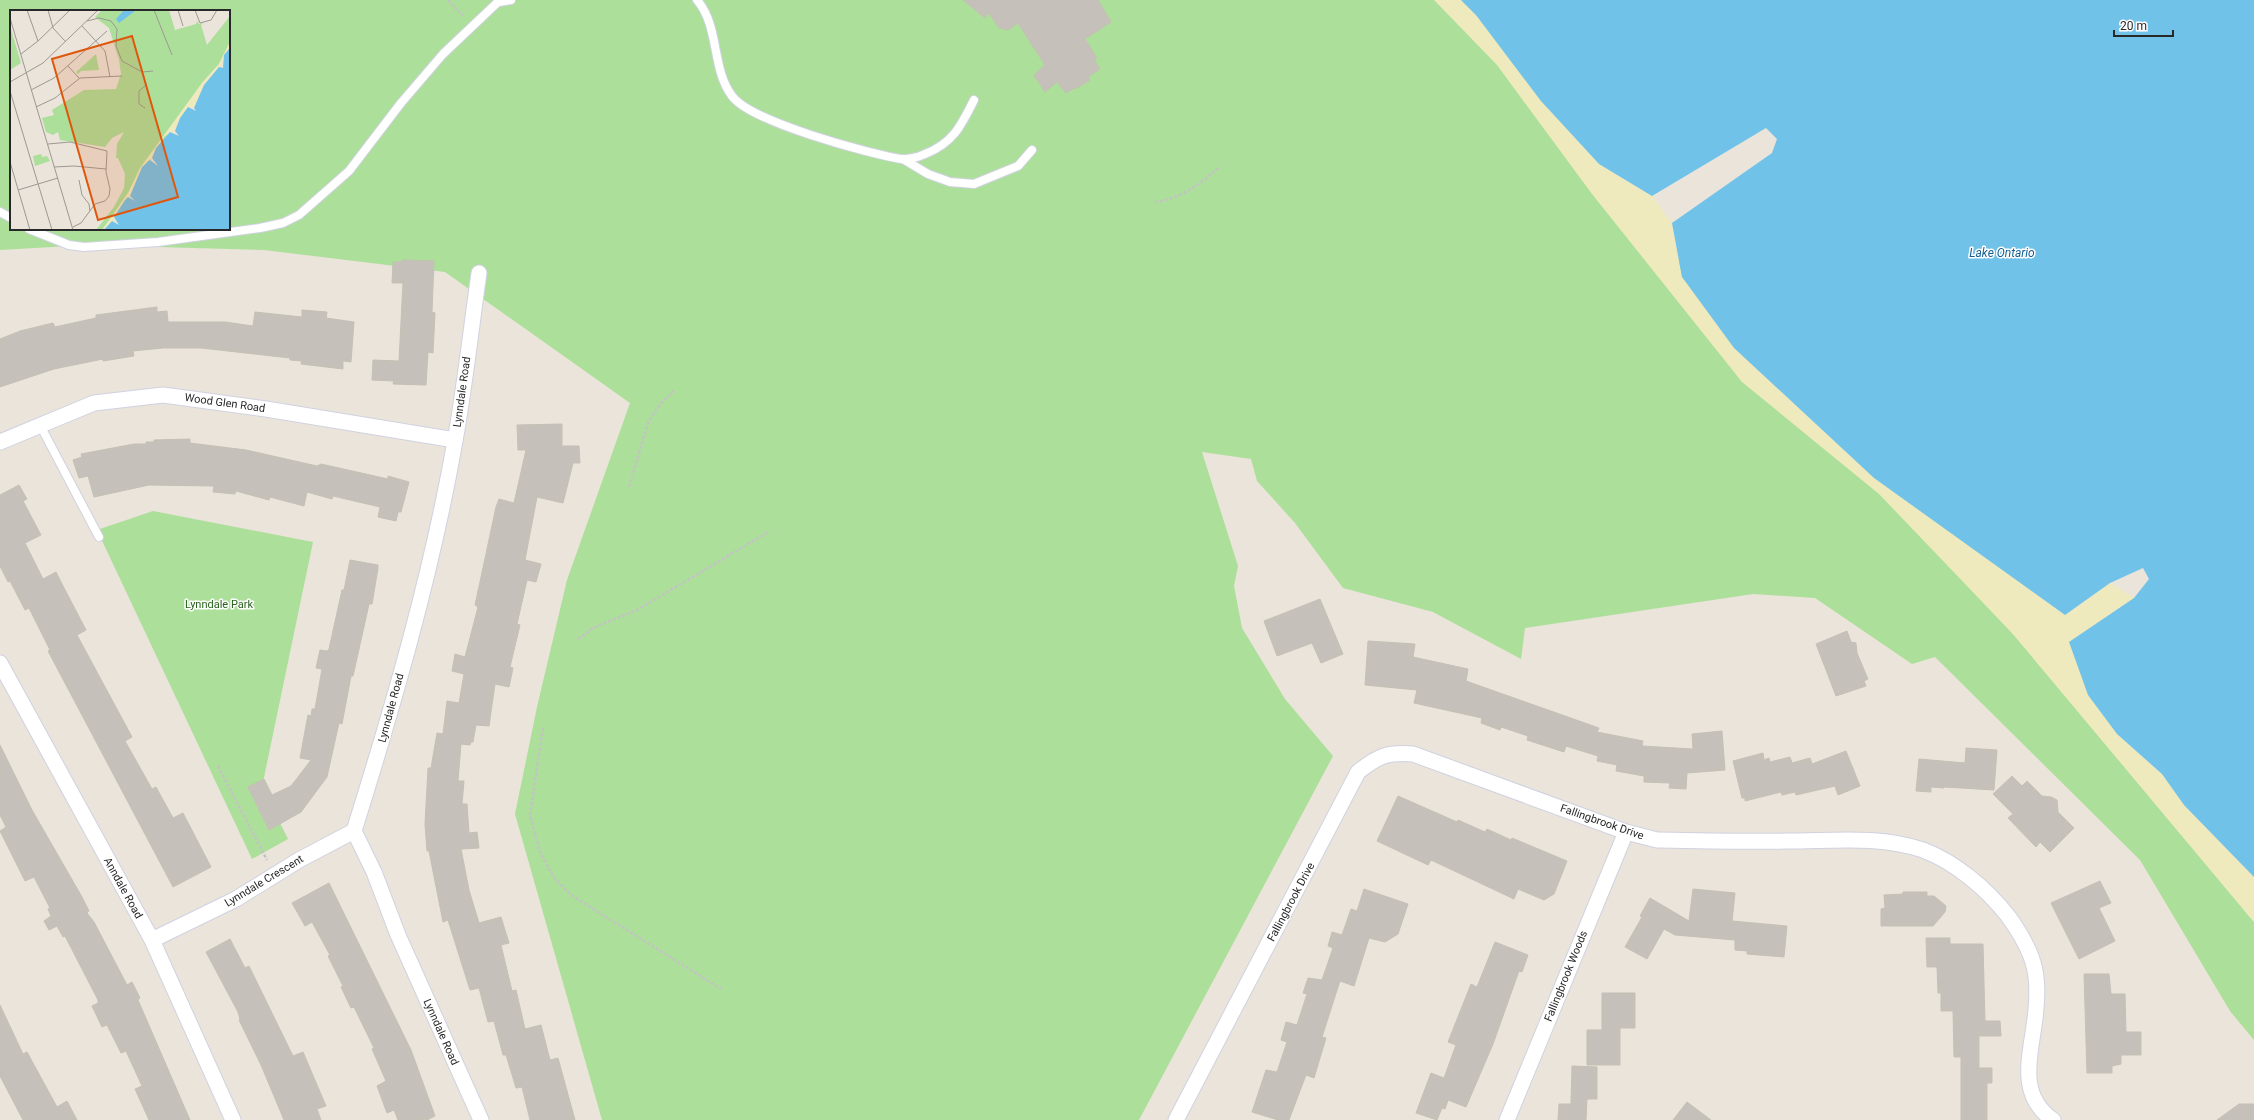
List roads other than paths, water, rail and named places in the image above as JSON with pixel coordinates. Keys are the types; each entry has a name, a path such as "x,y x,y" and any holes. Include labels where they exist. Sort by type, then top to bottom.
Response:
{"street":[{"name":"Lynndale Road","path":"479,273 455,440 438,525 389,717 354,831 374,872 398,935 481,1120"},
{"name":"Wood Glen Road","path":"0,442 94,403 162,395 266,409 455,440"},
{"name":"Anndale Road","path":"0,663 152,940 233,1120"},
{"name":"Fallingbrook Drive","path":"1176,1120 1358,772 1373,761 1393,752 1412,754 1626,832 1657,840 1868,840 1900,844 1923,850 1954,866 2000,907 2020,933 2034,962 2038,998 2027,1075 2033,1097 2054,1120"},
{"name":"Lynndale Crescent","path":"152,940 236,899 275,874 354,831"},
{"name":"Fallingbrook Woods","path":"1506,1120 1626,832"}],"lane":[{"path":"31,230 69,246 84,247 158,242 260,228 283,222 299,215 349,171 401,103 443,54 499,1 511,0"},
{"path":"697,0 704,9 710,21 725,83 732,96 741,106 753,113 836,143 903,159 928,174 950,182 974,184 1018,166 1032,150"},
{"path":"903,159 924,155 943,145 959,131 974,100"},
{"path":"0,212 10,217"},
{"path":"40,425 99,537"}],"water":[{"name":"Lake Ontario","path":"1461,0 2254,0 2254,877 2184,805 2162,774 2117,734 2088,695 2069,642 2134,598 2149,579 2143,568 2110,583 2065,615 1874,478 1734,348 1682,277 1672,223 1772,153 1777,139 1766,128 1652,196 1599,164 1541,101 1476,15"}],"park label":[{"name":"Lynndale Park","path":"219,604"}]}
